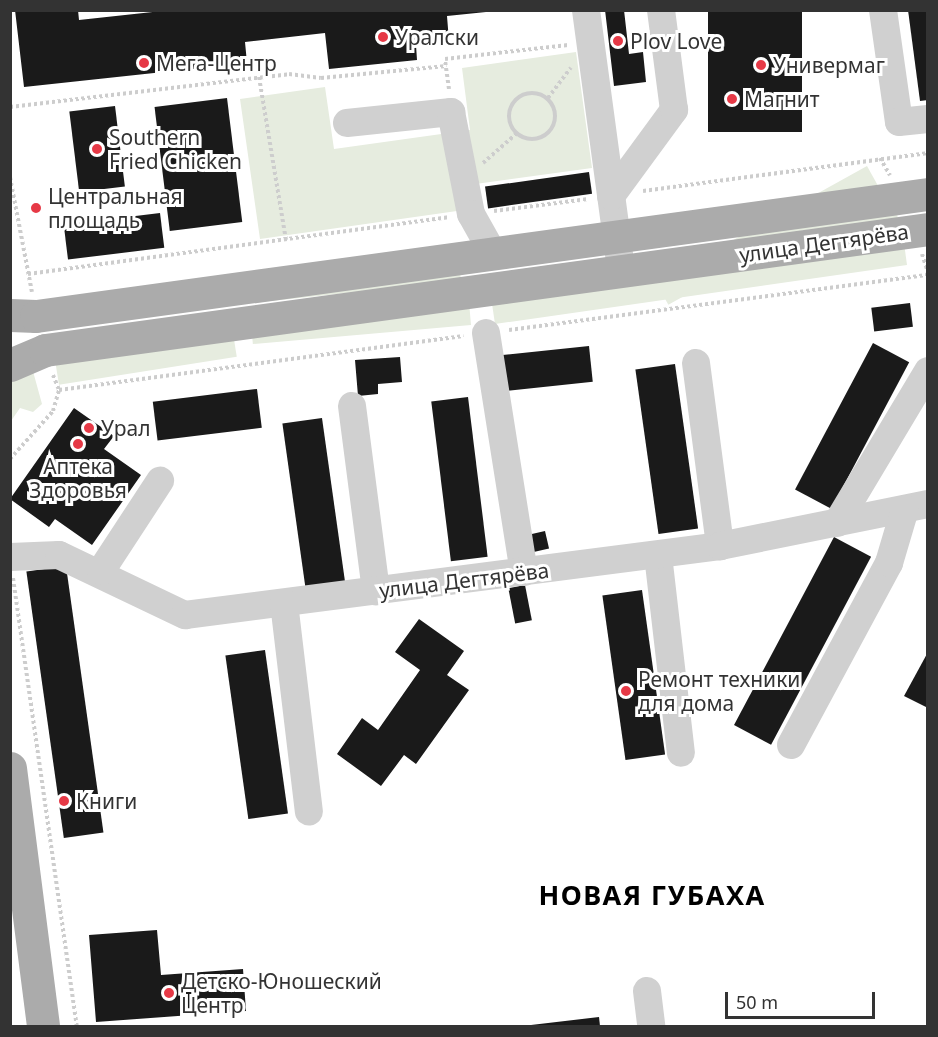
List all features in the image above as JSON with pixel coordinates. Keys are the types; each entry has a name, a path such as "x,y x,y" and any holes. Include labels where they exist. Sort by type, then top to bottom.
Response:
{"main road":[{"name":"улица Дегтярёва","path":"10,315 36,316 927,194"},
{"name":"улица Дегтярёва","path":"10,365 45,350 927,229"},
{"path":"10,768 17,873 43,1026"}],"street":[{"path":"586,10 621,270"},
{"path":"611,196 674,110 661,10"},
{"path":"883,10 899,122 927,119"},
{"path":"347,123 451,112 466,178 471,214 494,255"},
{"path":"486,333 524,572"},
{"path":"696,363 720,546"},
{"path":"837,523 927,371"},
{"path":"352,406 376,591"},
{"path":"102,571 160,481"},
{"path":"791,745 889,563 916,506"},
{"name":"улица Дегтярёва","path":"11,563 59,555 102,571 185,615 720,546 916,506"},
{"path":"658,555 681,753"},
{"path":"284,603 309,812"},
{"path":"647,991 651,1026"}],"path":[{"path":"450,102 445,60 589,43"},
{"path":"548,98 589,43"},
{"path":"10,107 259,77 446,66"},
{"path":"259,77 286,240"},
{"path":"524,94 548,98 555,112 552,128 531,140 516,134 509,120 512,104 524,94"},
{"path":"466,178 516,134"},
{"path":"10,459 53,411 58,390"},
{"path":"11,563 77,1026"}],"shaded area":[{"path":"576,52 592,168 461,186 464,210 260,239 240,99 325,87 334,149 470,130 462,68"},
{"path":"867,166 879,188 668,305 656,283"},
{"path":"897,211 898,222 634,245 633,234"},
{"path":"904,243 907,265 495,324 491,297"},
{"path":"460,271 461,281 46,325 45,315"},
{"path":"469,302 471,325 253,344 251,321"},
{"path":"233,333 237,357 59,385 55,361"},
{"path":"31,364 42,404 33,412 20,408 11,421 11,379"}],"building":[{"path":"15,10 78,10 79,20 171,10 486,12 447,16 449,41 416,45 417,60 329,69 325,33 245,42 247,63 24,87"},
{"path":"605,10 624,10 629,54 643,52 646,82 614,86"},
{"name":"Универмаг","path":"708,10 802,10 802,132 708,132"},
{"path":"908,10 928,10 928,100 920,101"},
{"path":"227,98 242,222 170,231 155,107"},
{"name":"Southern Fried Chicken","path":"115,106 125,186 79,192 69,112"},
{"path":"589,172 592,194 488,208 485,187"},
{"path":"160,213 164,248 68,260 64,225"},
{"path":"910,303 913,327 874,332 871,308"},
{"path":"873,343 909,362 831,509 795,490"},
{"path":"589,346 593,382 501,391 498,356"},
{"path":"400,357 402,382 378,384 378,394 358,396 355,360"},
{"path":"675,364 698,528 658,534 635,370"},
{"path":"257,389 262,428 158,441 153,402"},
{"path":"468,397 488,557 451,561 431,402"},
{"path":"74,408 114,436 104,449 141,475 92,545 55,519 49,527 10,499"},
{"path":"322,418 345,583 306,589 282,424"},
{"path":"545,531 549,549 532,553 527,535"},
{"path":"834,537 871,557 771,745 734,725"},
{"path":"66,566 103,832 64,838 26,572"},
{"path":"525,585 532,620 515,624 508,588"},
{"path":"642,590 665,754 625,760 602,596"},
{"path":"419,619 464,651 447,675 469,690 416,764 404,755 381,786 337,754 362,718 378,730 420,670 395,652"},
{"path":"265,650 288,813 248,819 225,656"},
{"path":"928,652 928,708 904,696"},
{"name":"Детско-Юношеский Центр","path":"157,930 161,975 243,969 246,1011 96,1022 89,935"},
{"path":"599,1017 600,1026 531,1026 531,1025"}],"place":[{"name":"Уралски","path":"383,37"},
{"name":"Plov Love","path":"618,41"},
{"name":"Мега-Центр","path":"144,63"},
{"name":"Универмаг","path":"761,65"},
{"name":"Магнит","path":"732,99"},
{"name":"Southern Fried Chicken","path":"97,149"},
{"name":"Центральная площадь","path":"36,208"},
{"name":"Урал","path":"89,428"},
{"name":"Аптека Здоровья","path":"78,444"},
{"name":"Ремонт техники для дома","path":"626,691"},
{"name":"Книги","path":"64,801"},
{"name":"Детско-Юношеский Центр","path":"169,993"}],"district":[{"name":"НОВАЯ ГУБАХА","path":"652,895"}]}
